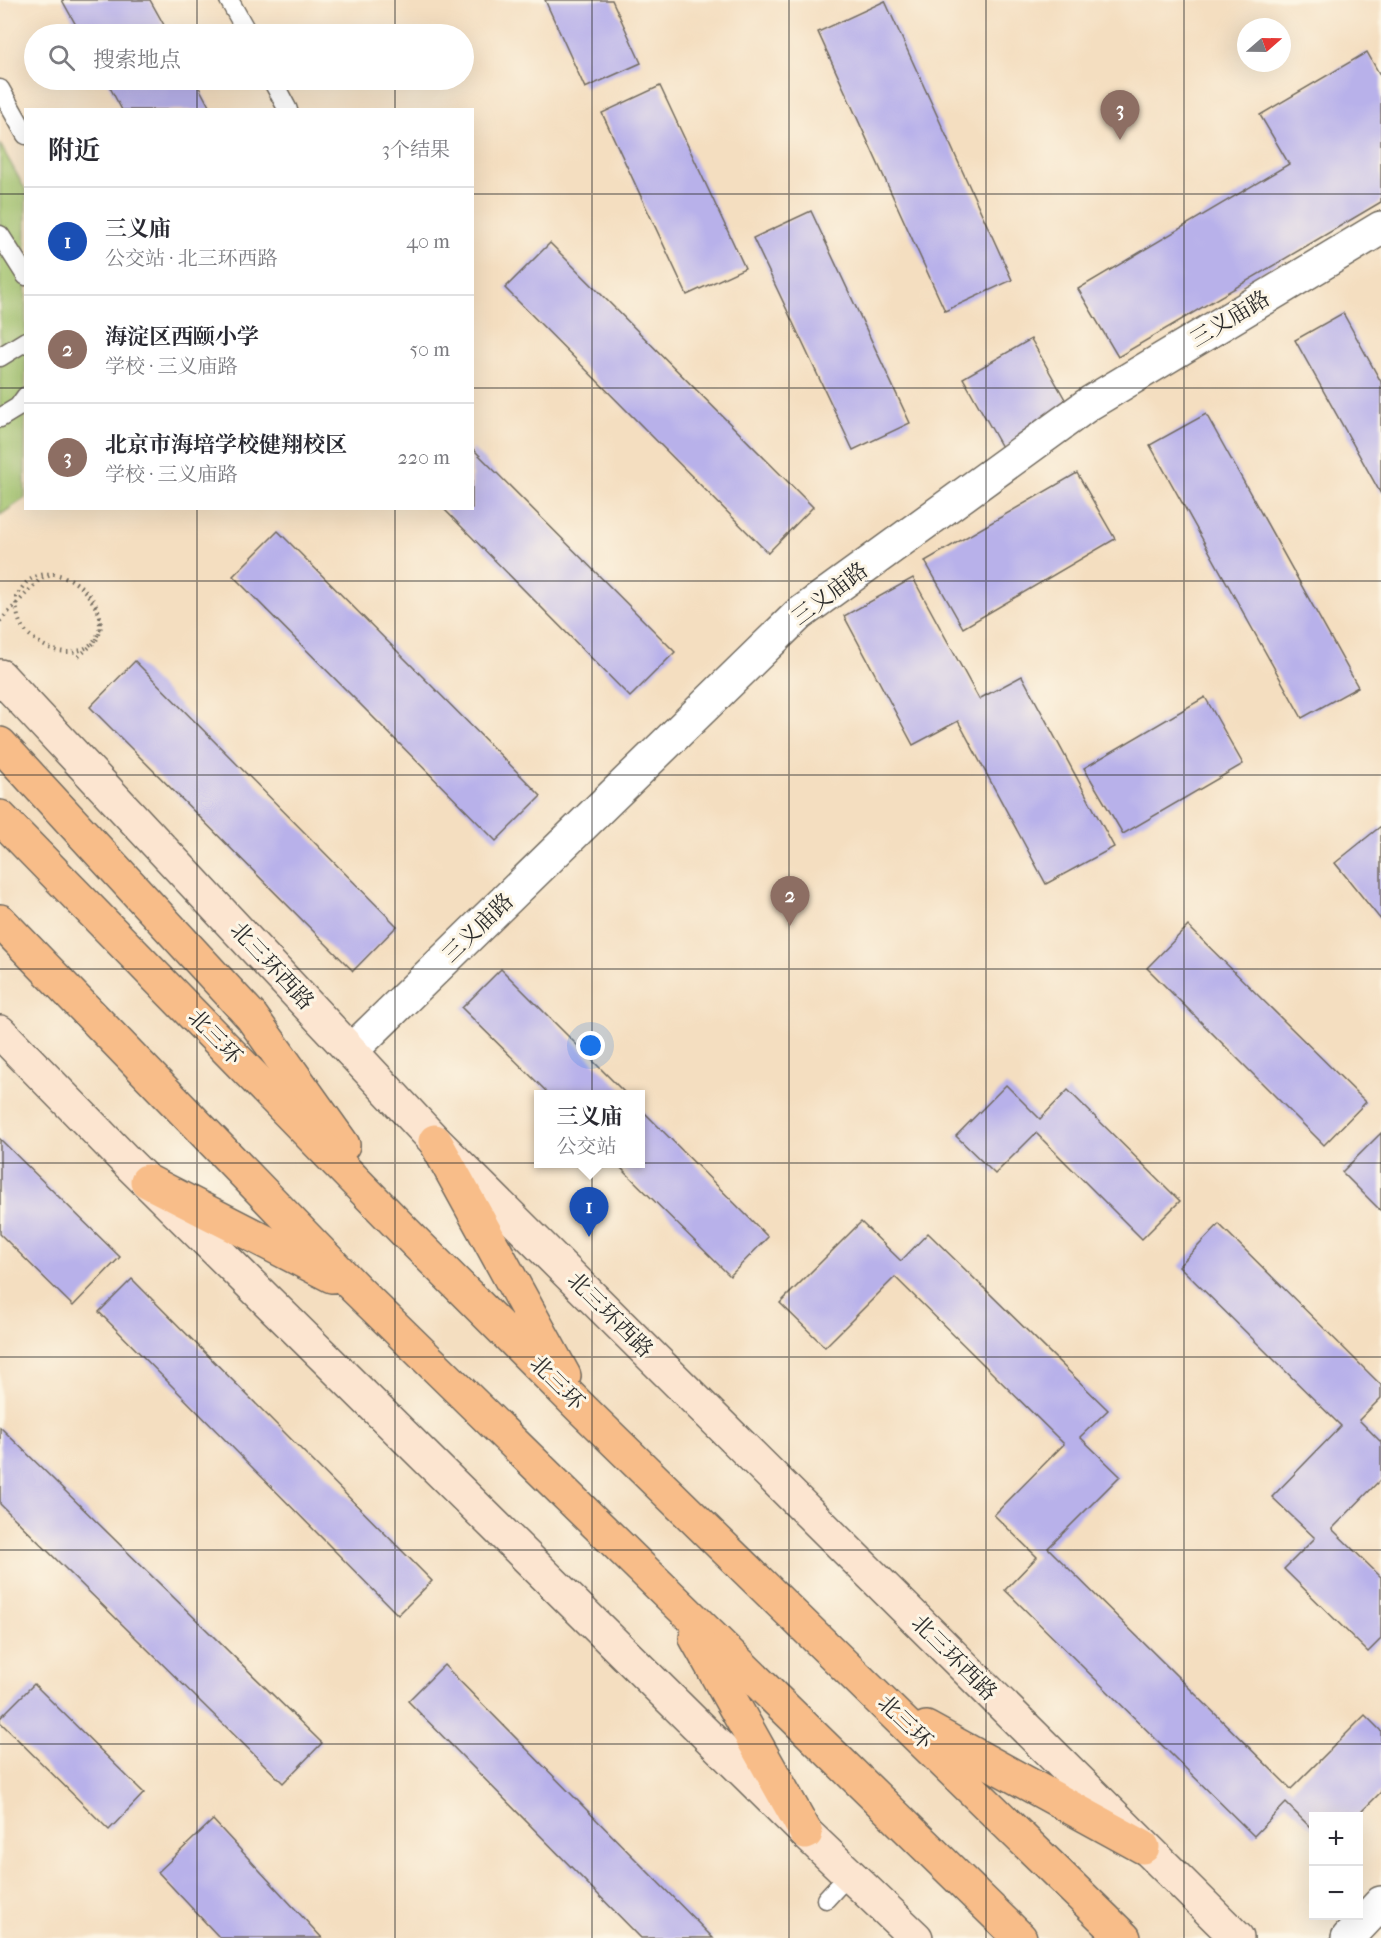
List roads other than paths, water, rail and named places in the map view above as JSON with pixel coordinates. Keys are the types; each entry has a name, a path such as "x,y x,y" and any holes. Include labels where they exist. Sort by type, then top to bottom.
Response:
{"highway":[{"path":"0,744 251,1016 405,1232"},
{"name":"北三环","path":"0,817 405,1232 582,1409 1124,1938"},
{"path":"0,921 356,1289 1020,1938"},
{"path":"435,1141 582,1409"},
{"path":"147,1181 356,1289"},
{"path":"677,1605 806,1833"},
{"path":"892,1710 1143,1847"}],"street":[{"name":"三义庙路","path":"351,1051 798,615 1090,403 1381,228"},
{"name":"北三环西路","path":"0,676 435,1141 1237,1938"},
{"path":"0,1032 147,1181 806,1833 916,1938"},
{"path":"1348,1938 1381,1903"}],"lane":[{"path":"229,0 242,24"},
{"path":"0,89 24,131"},
{"path":"277,90 287,108"},
{"path":"0,235 24,273"},
{"path":"0,357 24,342"},
{"path":"0,418 18,407 24,399"},
{"path":"826,1899 849,1874"}],"place":[{"name":"北京市海培学校健翔校区","path":"1120,140"},
{"name":"海淀区西颐小学","path":"790,926"},
{"name":"三义庙","path":"589,1237"}]}
